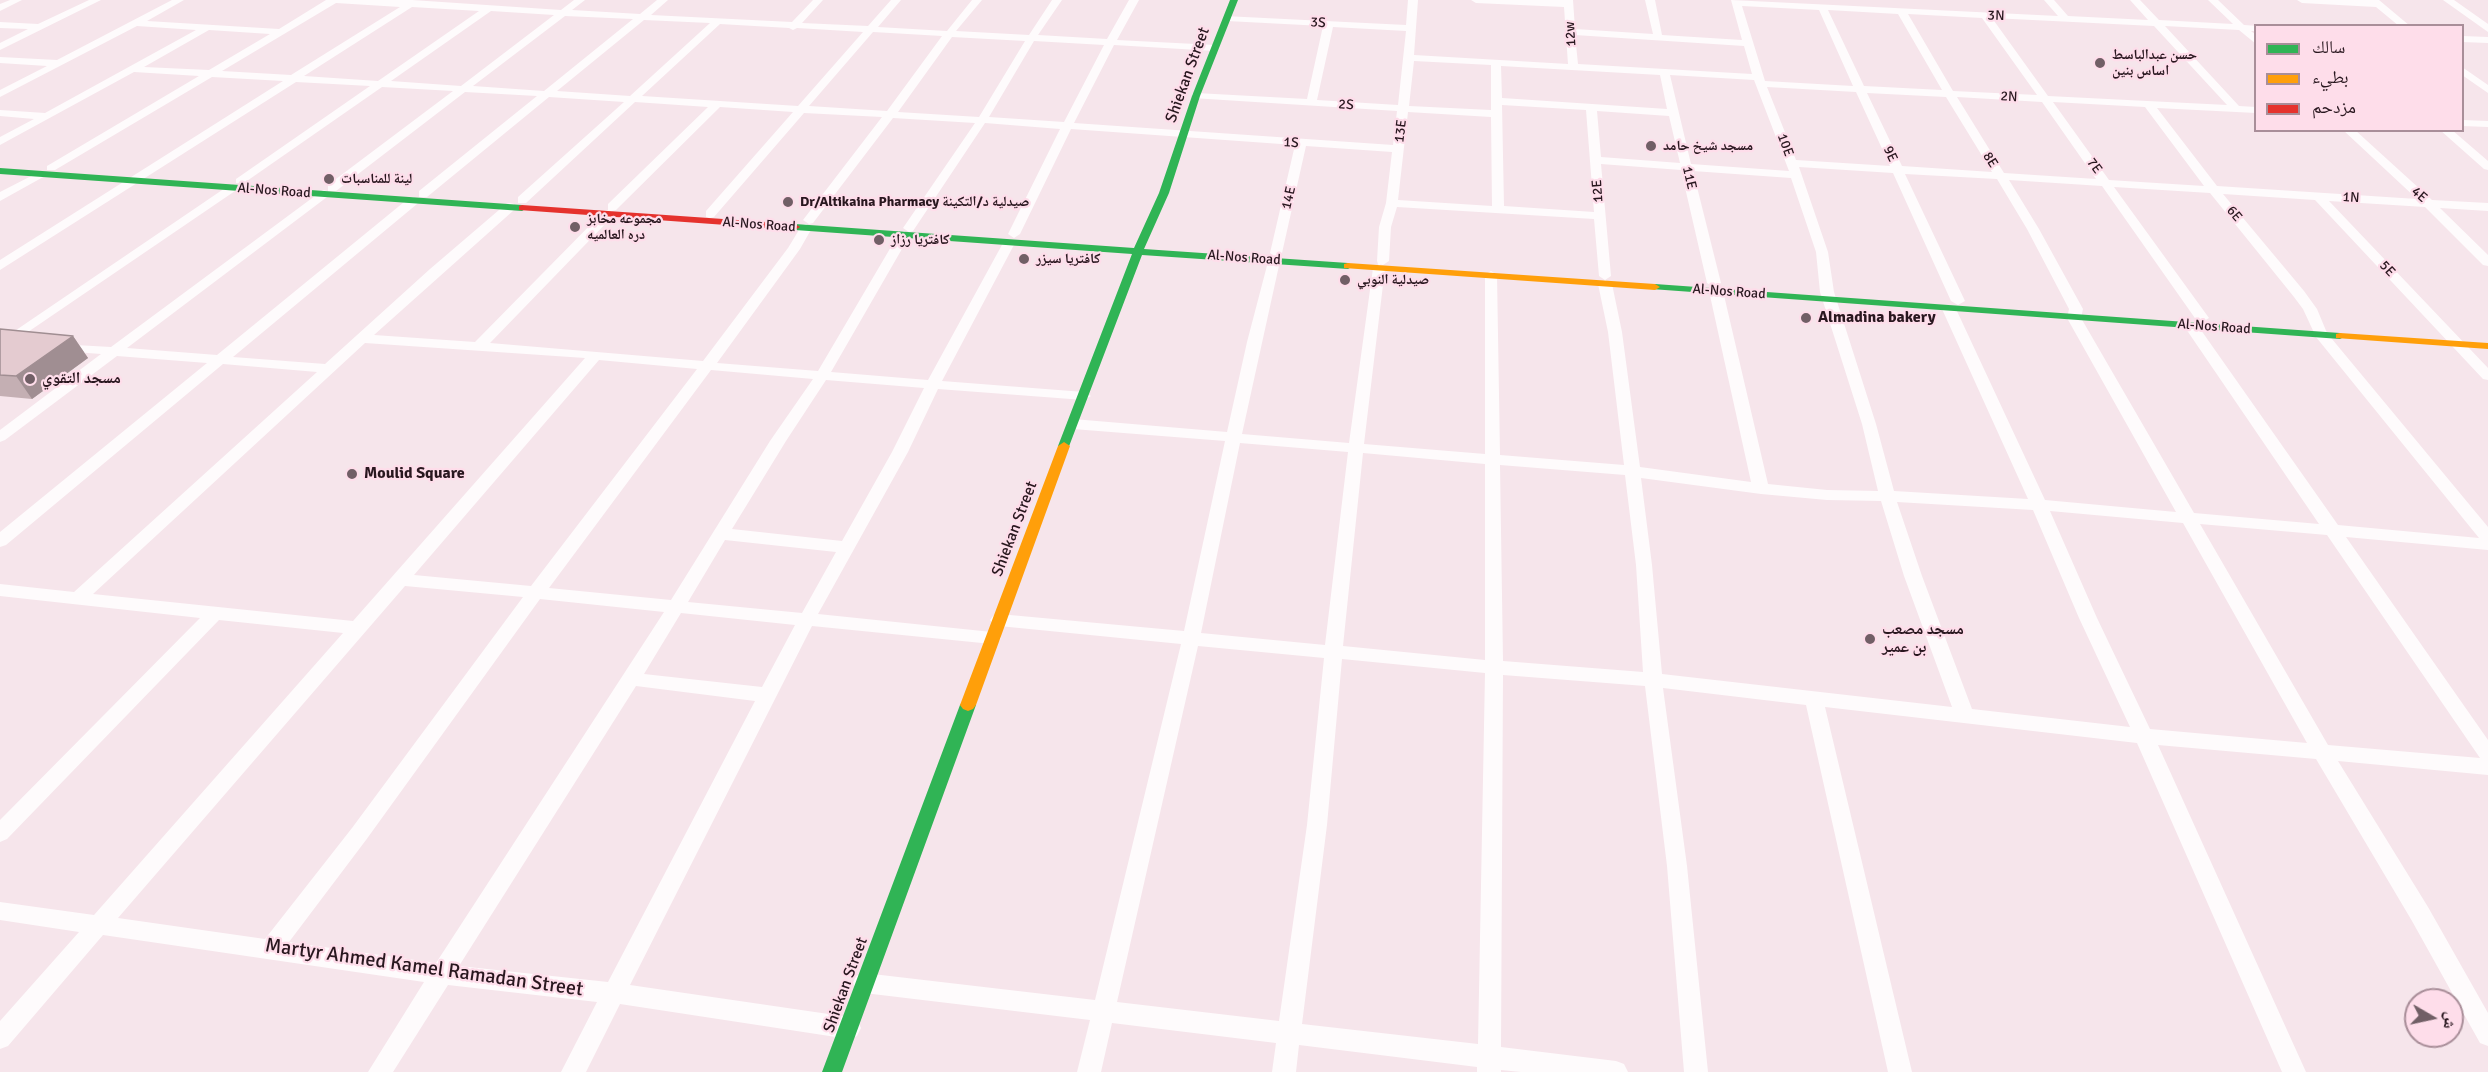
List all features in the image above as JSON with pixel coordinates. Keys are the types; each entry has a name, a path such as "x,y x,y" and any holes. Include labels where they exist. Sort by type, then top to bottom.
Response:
{"main road":[{"name":"Shiekan Street","path":"832,1072 992,638 1140,247 1164,193 1196,96 1233,0"},
{"name":"Al-Nos Road","path":"0,165 46,171 235,185 2319,330 2452,340 2488,346"},
{"name":"Al-Nos Road","path":"0,171 46,171"},
{"name":"Al-Nos Road","path":"610,210 710,214 808,224"},
{"name":"Al-Nos Road","path":"1381,264 1491,275 1605,280"},
{"name":"Al-Nos Road","path":"2452,340 2488,339"}],"street":[{"path":"0,8 17,0"},
{"path":"0,47 96,0"},
{"path":"0,94 180,0"},
{"path":"0,197 333,0 793,27 1215,48"},
{"path":"2,344 384,84 502,0"},
{"path":"0,437 580,0"},
{"path":"0,541 663,0"},
{"path":"793,27 818,0"},
{"path":"710,214 896,0"},
{"path":"271,948 359,834 536,592 612,494 794,249 808,224 948,35 977,0"},
{"path":"380,1072 631,679 778,441 822,376 906,231 982,120 1030,39 1057,0"},
{"path":"573,1072 806,621 900,452 933,384 1011,239 1134,0"},
{"name":"13E","path":"1284,1072 1317,825 1341,559 1385,227 1392,203 1409,58 1413,0"},
{"path":"1476,0 1568,2"},
{"path":"1650,0 1658,37"},
{"path":"2049,0 2065,18"},
{"path":"2135,0 2236,109"},
{"path":"2213,0 2254,39"},
{"path":"2302,0 2375,2 2403,24"},
{"path":"2448,0 2488,28"},
{"name":"3N","path":"1736,1 1902,12 2254,28"},
{"name":"10E","path":"1736,1 1760,80 1794,169 1822,252 1829,296 1869,424 1887,496 1913,576 1964,714"},
{"name":"12w","path":"1568,2 1573,67"},
{"path":"0,266 413,3"},
{"name":"9E","path":"1822,7 1898,171 1953,305 2088,618 2144,736 2294,1072"},
{"name":"8E","path":"1902,12 2033,229 2075,314 2189,518 2321,750 2420,914 2488,1035"},
{"name":"7E","path":"1985,15 2106,183 2334,530 2488,755"},
{"name":"3S","path":"1227,18 1410,28"},
{"path":"79,597 435,272 516,204 717,22"},
{"path":"137,23 280,32"},
{"path":"1311,103 1329,23"},
{"path":"0,25 41,27"},
{"path":"0,142 206,28"},
{"path":"1570,32 1749,43"},
{"path":"2464,39 2488,40"},
{"name":"2N","path":"1409,58 1664,72 1859,88 2254,110"},
{"path":"0,60 57,63"},
{"path":"1497,63 1498,210"},
{"name":"1S","path":"133,69 982,120 1398,149"},
{"path":"2464,71 2488,90"},
{"name":"11E","path":"1664,72 1732,352 1761,489"},
{"name":"2S","path":"1196,96 1496,114"},
{"path":"1497,101 1675,113"},
{"path":"479,346 610,210 717,104"},
{"name":"6E","path":"2148,104 2213,189 2299,294 2310,309 2319,330 2488,538"},
{"name":"12E","path":"1591,106 1605,280 1615,332 1644,565 1653,680 1677,866 1696,1072"},
{"path":"0,113 46,116"},
{"path":"2464,123 2488,124"},
{"name":"4E","path":"2350,132 2488,262"},
{"path":"2447,132 2488,167"},
{"name":"14E","path":"1089,1072 1191,639 1233,439 1301,143"},
{"name":"1N","path":"1596,160 1687,166 1898,171 2488,207"},
{"name":"5E","path":"2317,195 2488,376"},
{"path":"1392,203 1600,216"},
{"path":"1489,1064 1494,667 1491,275"},
{"path":"364,339 479,346 1084,396"},
{"path":"2,344 29,345"},
{"path":"52,346 330,369"},
{"path":"0,1038 398,579 595,356"},
{"path":"1073,424 1631,471 1761,489 1827,495 1887,496 2040,505 2488,544"},
{"path":"722,534 846,547"},
{"path":"398,579 992,638"},
{"path":"0,590 356,628"},
{"path":"0,833 215,613"},
{"path":"999,620 1653,680 2144,736 2488,766"},
{"path":"631,679 768,695"},
{"path":"1814,698 1900,1072"},
{"name":"Martyr Ahmed Kamel Ramadan Street","path":"0,911 442,974 614,993 849,1028"},
{"path":"864,983 1102,1013 1288,1032 1489,1064 1616,1072"}],"building":[{"path":"0,329 73,336 16,376 0,375"}],"traffic: fast":[{"path":"1064,446 1141,243 1164,193 1196,96 1234,0"},
{"path":"0,171 522,208"},
{"path":"795,227 1348,266"},
{"path":"1655,287 2340,336"},
{"path":"832,1072 968,705"}],"traffic: slow":[{"path":"1348,266 1655,287"},
{"path":"2340,336 2488,346"},
{"path":"968,705 1064,446"}],"traffic: jam":[{"path":"522,208 795,227"}],"place":[{"name":"حسن عبدالباسط اساس بنين","path":"2100,63"},
{"name":"مسجد شيخ حامد","path":"1651,146"},
{"name":"لينة للمناسبات","path":"329,179"},
{"name":"Dr/Altikaina Pharmacy صيدلية د/التكينة","path":"788,202"},
{"name":"مجموعه مخابز دره العالميه","path":"575,227"},
{"name":"كافتريا رزاز","path":"879,240"},
{"name":"كافتريا سيزر","path":"1024,259"},
{"name":"صيدلية النوبي","path":"1345,280"},
{"name":"Almadina bakery","path":"1806,318"},
{"name":"مسجد التقوي","path":"30,379"},
{"name":"Moulid Square","path":"352,474"},
{"name":"مسجد مصعب بن عمير","path":"1870,639"}]}
